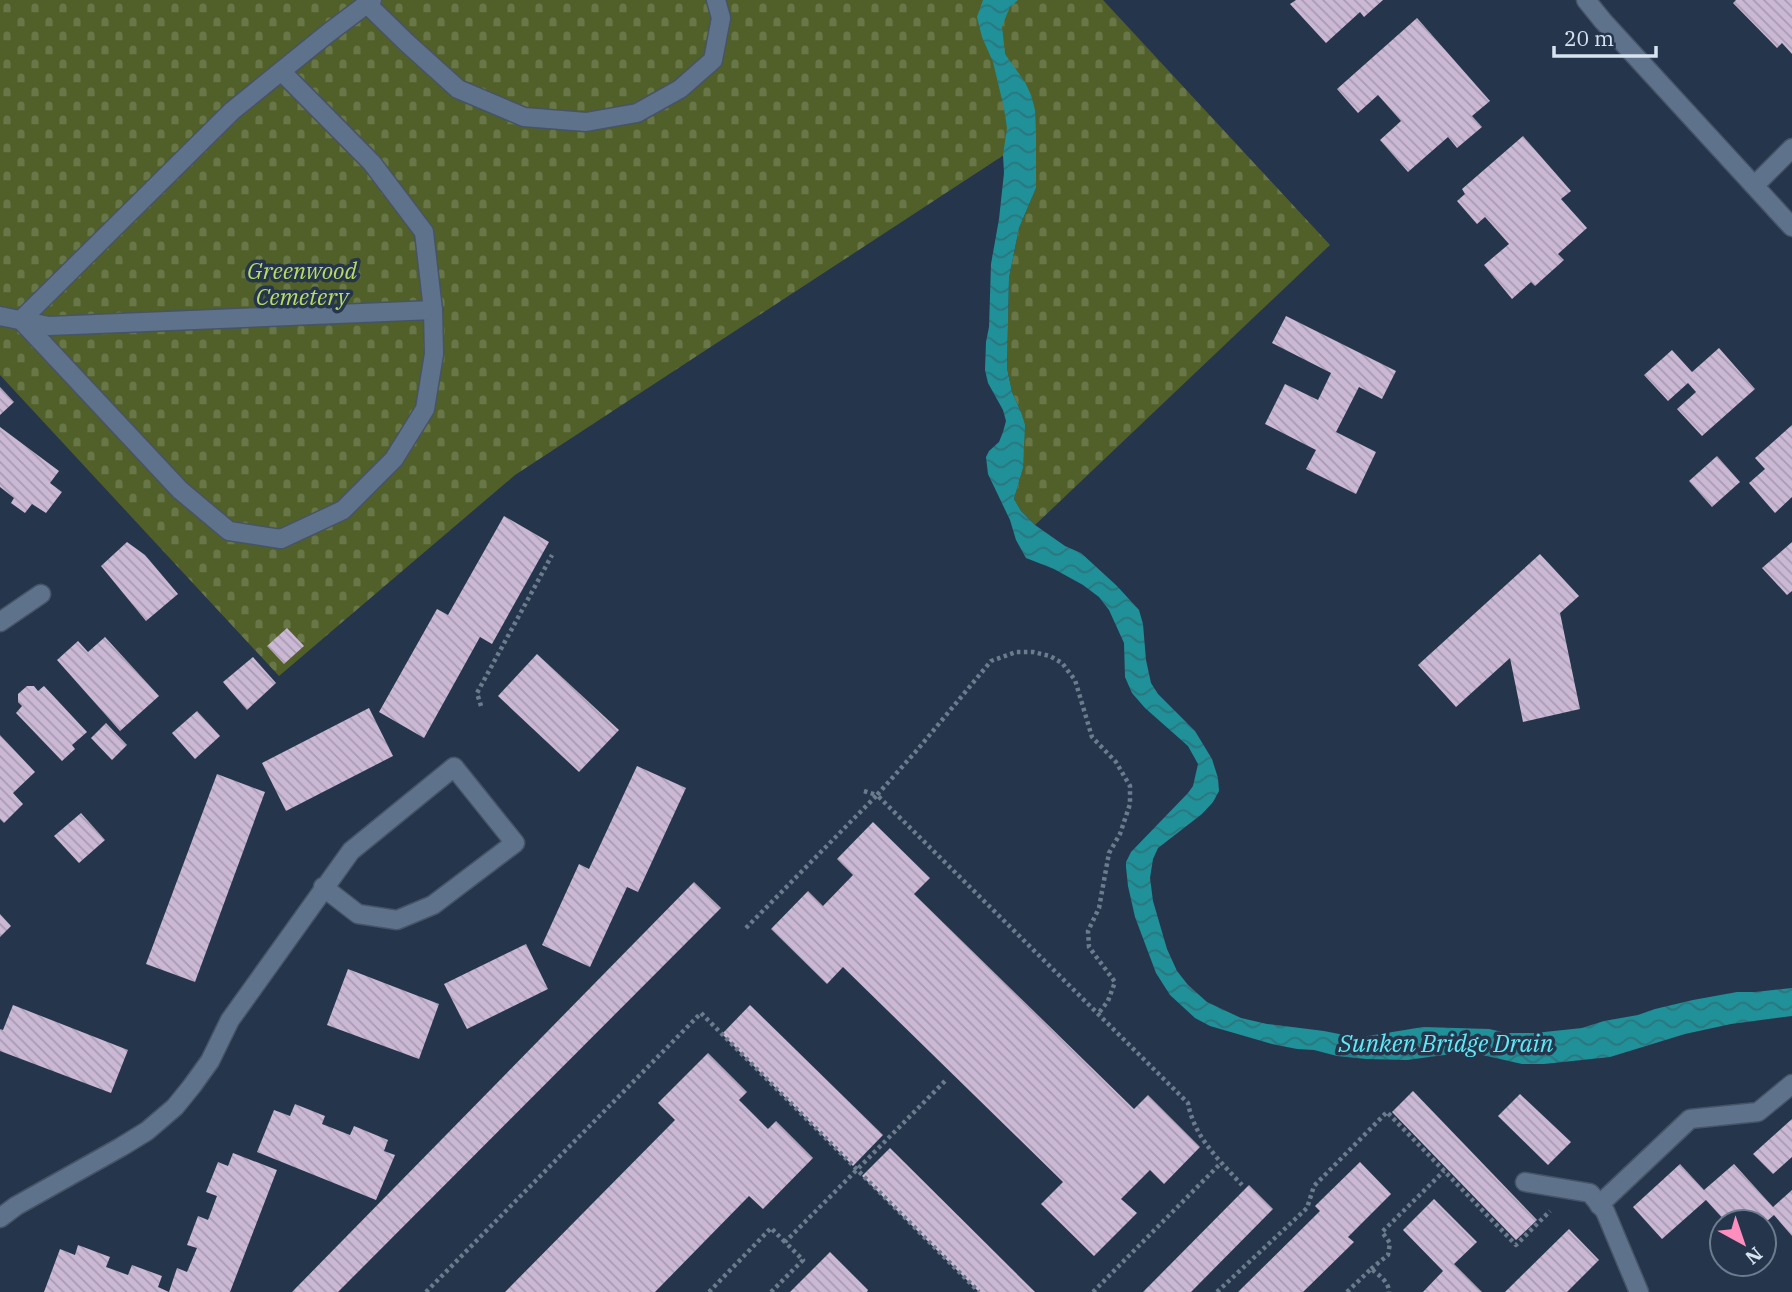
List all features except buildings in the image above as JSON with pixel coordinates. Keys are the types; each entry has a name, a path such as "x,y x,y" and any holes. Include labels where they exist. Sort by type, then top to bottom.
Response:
{"street":[{"path":"21,320 232,111 370,2 407,43 458,89 524,117 586,122 637,113 680,89 713,60 722,18 716,0"},
{"path":"1586,0 1792,227"},
{"path":"21,320 180,490 229,531 281,539 344,510 394,459 425,409 434,354 433,310 424,232 372,163 281,71"},
{"path":"1755,185 1792,148"},
{"path":"0,316 49,326 433,310"},
{"path":"0,622 41,594"},
{"path":"0,1218 16,1206 147,1131 174,1107 210,1061 230,1020 323,887 351,851 454,767 515,843 433,905 397,920 359,914 323,887"},
{"path":"1600,1205 1690,1119 1758,1112 1792,1084"},
{"path":"1525,1182 1590,1193 1605,1211 1639,1292"}],"path":[{"path":"481,706 477,693 552,555"},
{"path":"746,928 877,795 991,661 1016,652 1050,656 1062,663 1075,680 1092,737 1116,762 1130,786 1130,804 1120,834 1109,853 1098,908 1088,931 1089,947 1115,982 1108,1000 1098,1014"},
{"path":"864,791 877,795 1188,1102 1190,1117 1207,1148 1242,1185"},
{"path":"426,1292 701,1013 979,1292"},
{"path":"785,1242 946,1080"},
{"path":"1217,1292 1307,1208 1314,1186 1387,1112 1516,1245 1550,1211 1563,1207 1568,1189"},
{"path":"1093,1292 1221,1163"},
{"path":"1347,1292 1388,1255 1390,1242 1382,1232 1444,1171"},
{"path":"709,1292 771,1228 803,1260 771,1292"},
{"path":"1371,1269 1380,1275 1390,1292"}],"green space":[{"name":"Greenwood Cemetery","path":"0,0 1103,0 1330,245 1035,525 1014,499 1023,468 1021,412 1012,392 1007,368 1009,278 1019,228 1036,188 1036,134 515,475 279,676 0,375"}],"water":[{"name":"Sunken Bridge Drain","path":"983,0 1018,0 1010,7 1002,26 1005,54 1025,82 1035,110 1036,188 1019,228 1009,278 1007,368 1012,392 1025,425 1023,468 1014,499 1035,525 1065,546 1081,553 1139,610 1151,683 1158,694 1195,731 1212,759 1218,778 1219,791 1213,802 1202,814 1158,848 1150,878 1153,901 1167,949 1177,971 1188,985 1207,1002 1241,1018 1349,1036 1368,1036 1423,1027 1489,1029 1507,1033 1582,1028 1693,1000 1737,992 1792,988 1792,1016 1731,1024 1685,1034 1610,1057 1544,1064 1522,1064 1478,1054 1459,1053 1407,1060 1366,1059 1272,1044 1210,1026 1195,1018 1170,995 1156,973 1135,917 1126,862 1131,852 1188,793 1193,786 1198,764 1188,746 1132,693 1125,677 1124,643 1109,610 1099,597 1054,569 1026,558 988,474 986,457 999,442 1006,421 988,383 985,370 991,264 999,219 1007,128 993,62 977,17"}]}
